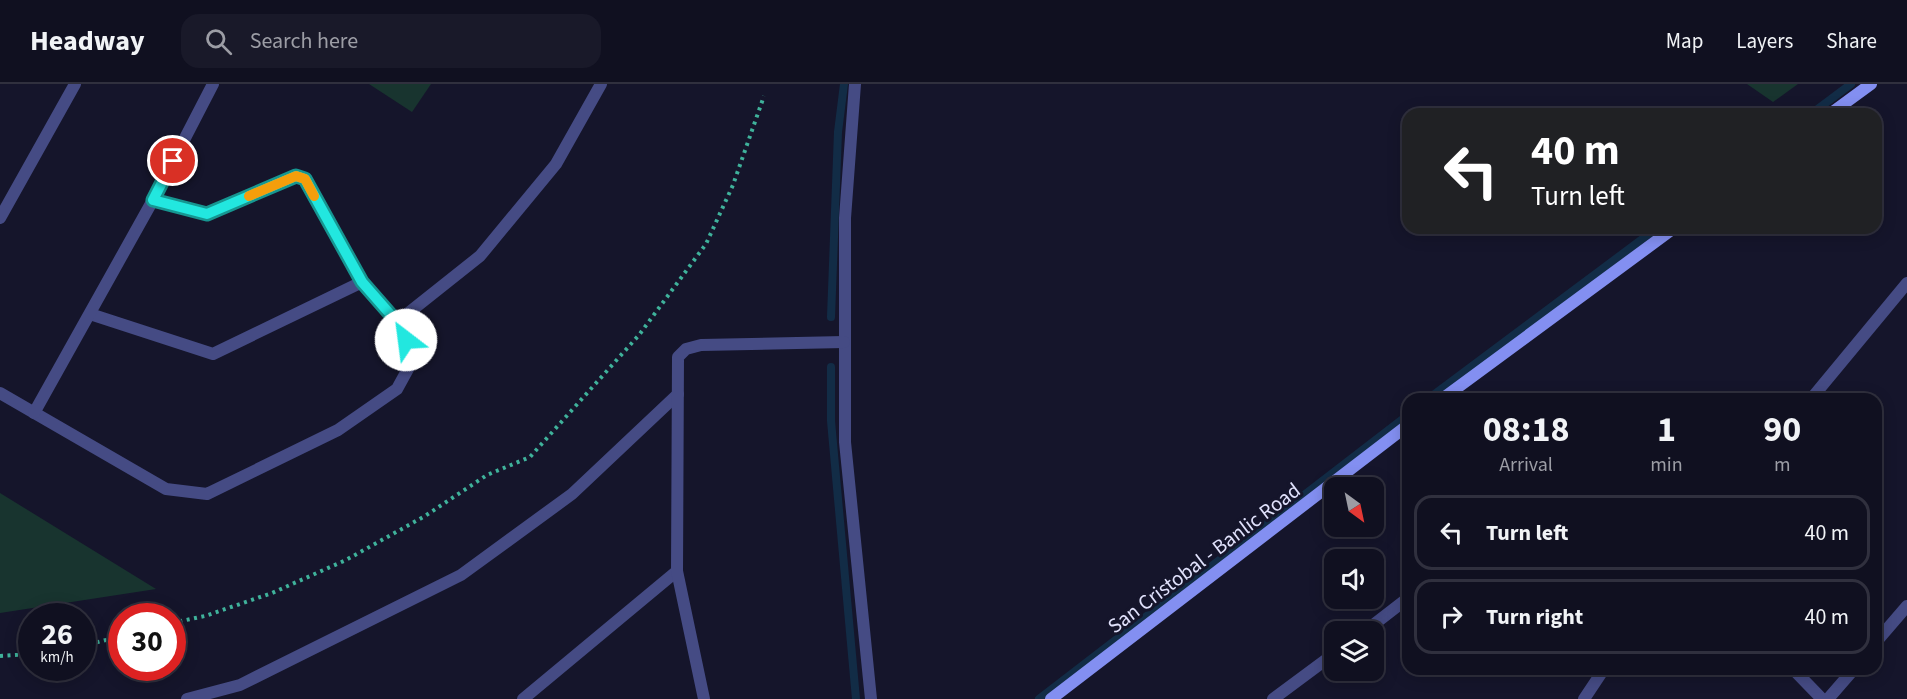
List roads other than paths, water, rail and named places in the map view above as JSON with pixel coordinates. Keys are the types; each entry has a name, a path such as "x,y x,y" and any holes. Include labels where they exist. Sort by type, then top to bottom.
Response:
{"street":[{"path":"0,218 75,84"},
{"path":"34,413 153,200 213,84"},
{"path":"397,322 480,256 556,164 601,84"},
{"path":"855,84 845,218 845,442 871,699"},
{"path":"1838,108 1871,84"},
{"path":"0,393 166,489 207,494 338,430 397,389 414,358 397,322 362,282 305,179 296,176 207,214 153,200"},
{"path":"1450,393 1666,234"},
{"path":"90,314 213,354 362,282"},
{"path":"1816,393 1907,283"},
{"path":"704,699 677,571 678,357 686,349 701,345 844,342"},
{"path":"187,699 240,685 461,575 572,494 678,394"},
{"name":"San Cristobal - Banlic Road","path":"1051,699 1402,430"},
{"path":"523,699 677,571"},
{"path":"1378,621 1402,603"},
{"path":"1882,635 1907,606"},
{"path":"1273,699 1324,661"},
{"path":"1584,699 1600,675"},
{"path":"1799,675 1822,699"},
{"path":"1828,699 1849,675"}],"waterway":[{"path":"831,317 838,132 844,84"},
{"path":"1819,108 1851,84"},
{"path":"1436,393 1649,234"},
{"path":"831,367 831,421 856,699"},
{"path":"1039,699 1402,420"}]}
